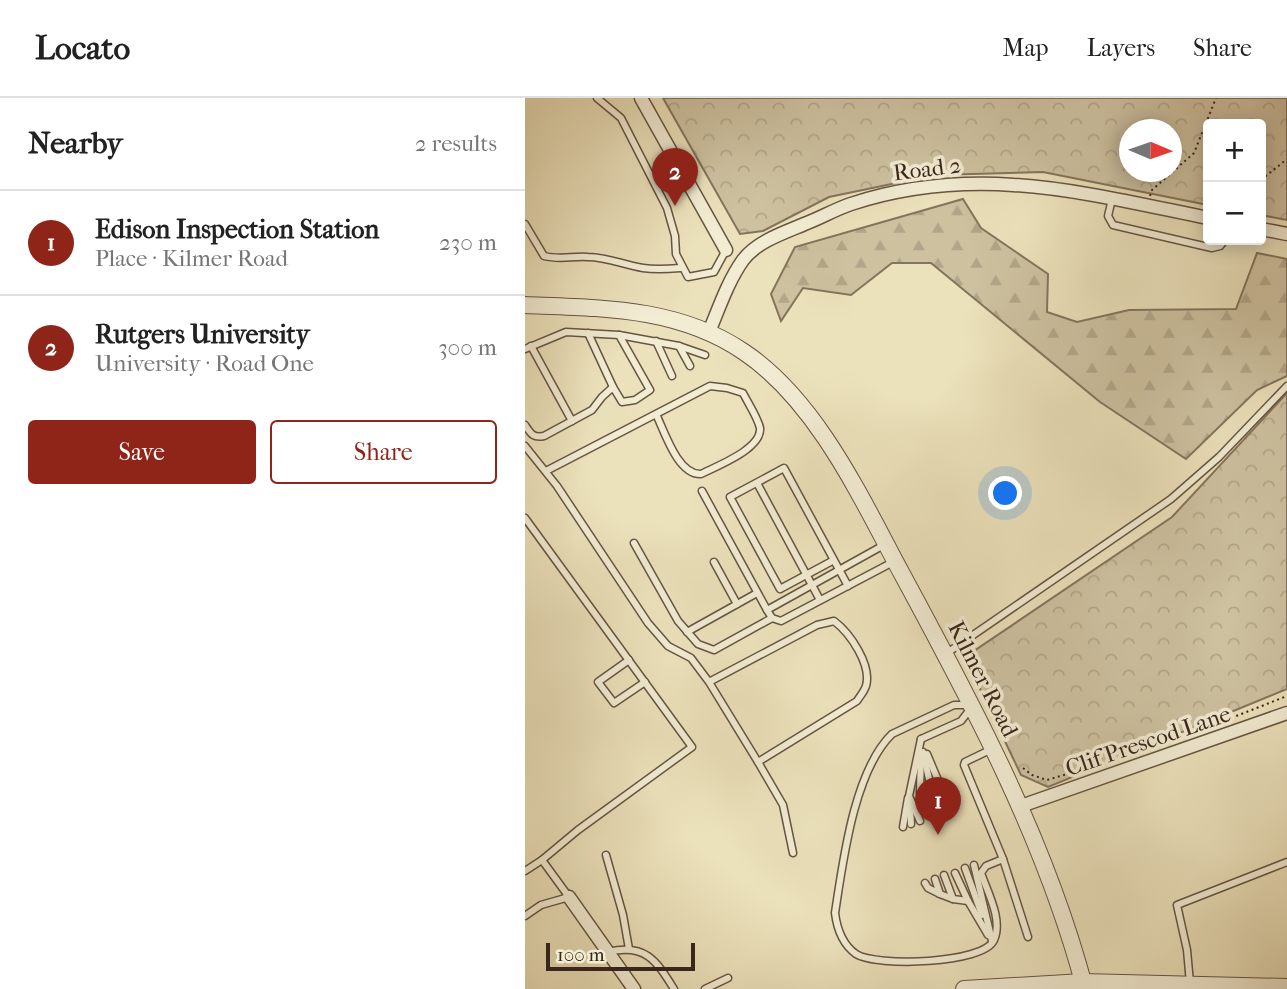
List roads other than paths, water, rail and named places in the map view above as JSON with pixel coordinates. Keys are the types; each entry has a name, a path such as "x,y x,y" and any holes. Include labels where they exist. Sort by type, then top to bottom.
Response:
{"street":[{"path":"641,98 726,250"},
{"name":"Road 2","path":"709,332 729,284 744,258 759,246 849,205 915,189 997,183 1032,185 1203,217"},
{"path":"1266,230 1287,234"},
{"name":"Kilmer Road","path":"525,305 641,312 670,318 709,332 766,368 803,407 820,430 886,544 973,706 1021,806 1084,985"},
{"name":"Clif Prescod Lane","path":"1021,806 1286,718"},
{"path":"569,897 634,989"},
{"path":"964,989 1084,985 1287,987"}],"lane":[{"path":"597,98 621,118 667,208 675,236 676,254 688,277 714,272 726,250"},
{"path":"1112,199 1108,216 1113,225 1212,248 1221,245"},
{"path":"525,224 544,256 558,259 588,257 615,260 640,268 681,268"},
{"path":"572,421 528,348 566,331 656,341 705,355"},
{"path":"589,333 622,402 635,400 650,390 619,335"},
{"path":"656,341 672,376"},
{"path":"679,346 689,366"},
{"path":"546,471 710,386 743,393 760,428 753,446 701,474 692,475 683,468 656,414"},
{"path":"945,654 1171,499 1219,457 1287,386"},
{"path":"525,425 531,435 537,438 544,436 592,410 613,387"},
{"path":"525,446 546,471 648,623 668,646 691,659 709,682 783,805 793,853"},
{"path":"834,560 781,589 730,497 784,468 840,570 848,586"},
{"path":"757,483 820,600"},
{"path":"702,491 772,618 781,621 895,561"},
{"path":"525,518 692,747 525,871"},
{"path":"633,543 687,632 698,644 714,650 772,618"},
{"path":"767,610 886,544"},
{"path":"714,562 737,604"},
{"path":"687,632 757,593"},
{"path":"709,682 817,625 834,621 847,631 867,671 866,688 857,701 758,762"},
{"path":"629,660 598,682 614,703 645,682"},
{"path":"973,706 954,705 903,728 885,740 867,770 859,790 835,913 837,927 845,943 856,954 870,960 891,962 963,957 989,948 996,928 995,914 981,873 986,866 1003,859"},
{"path":"921,739 961,721 973,706"},
{"path":"921,739 940,785"},
{"path":"921,739 931,788"},
{"path":"920,793 921,739"},
{"path":"903,827 921,739"},
{"path":"993,748 964,765 1003,859 1028,937"},
{"path":"909,796 920,821"},
{"path":"909,796 911,824"},
{"path":"606,855 623,915 629,949"},
{"path":"525,916 541,905 569,897 542,860"},
{"path":"1190,985 1187,950 1177,905 1287,862"},
{"path":"974,865 992,943"},
{"path":"965,868 992,943"},
{"path":"955,873 992,943"},
{"path":"944,875 953,899"},
{"path":"935,879 940,894"},
{"path":"926,883 928,888 940,894 968,901"},
{"path":"608,952 638,950 659,963 674,989"},
{"path":"705,989 728,978"}],"place":[{"name":"Rutgers University","path":"675,206"},
{"name":"Edison Inspection Station","path":"938,835"}]}
